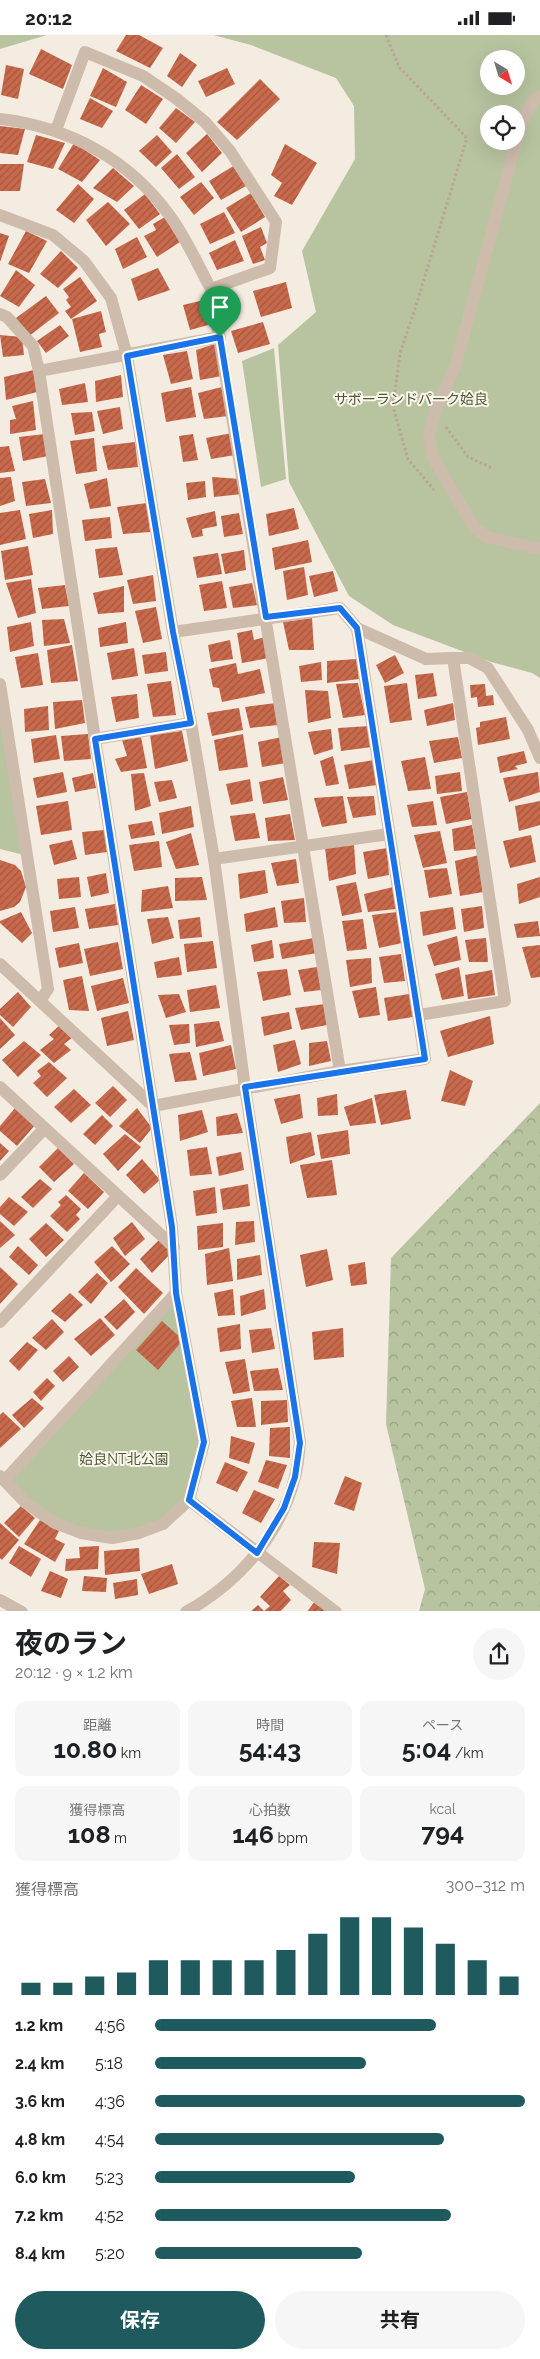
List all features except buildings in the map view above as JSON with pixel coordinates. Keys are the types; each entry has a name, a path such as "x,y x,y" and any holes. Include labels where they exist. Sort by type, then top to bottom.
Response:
{"street":[{"path":"56,130 86,52 143,76 177,99 205,122 230,151 276,222 270,268 211,289"},
{"path":"540,96 534,101 522,121 455,367 435,412 429,435 433,458 474,527 487,537 540,549"},
{"path":"0,119 56,130 88,143 142,184 170,216 211,289 340,1071"},
{"path":"0,215 53,235 84,261 111,298 127,356 173,632 191,723 214,859 245,1087 300,1443 295,1477 284,1508 257,1553 236,1577 207,1600 186,1611"},
{"path":"0,314 7,317 32,346 40,371 174,1247 176,1293 204,1442 189,1500 163,1524 140,1533 112,1538 81,1533 55,1523 26,1503 2,1478 176,1293"},
{"path":"40,371 220,337"},
{"path":"173,632 266,617 340,608 357,628 426,659 469,658 488,668 528,730 540,758"},
{"path":"153,1106 245,1087 425,1059 357,628"},
{"path":"419,1015 505,1001 453,658"},
{"path":"0,684 48,989 40,1001"},
{"path":"95,739 191,723"},
{"path":"214,859 389,834"},
{"path":"0,964 153,1106"},
{"path":"0,1087 117,1197 174,1247"},
{"path":"0,1175 44,1129"},
{"path":"0,1322 117,1197"},
{"path":"189,1500 336,1611"},
{"path":"0,1600 22,1611"}],"path":[{"path":"386,35 399,67 467,138 400,353 393,407 408,459 439,496"},
{"path":"435,412 468,457 492,468"}],"green space":[{"path":"0,35 47,35 0,49"},
{"name":"サボーランドパーク姶良","path":"213,35 540,35 540,678 532,673 491,662 393,625 349,596 289,482 278,345 316,312 302,251 355,159 354,106 336,78 251,45"},
{"path":"274,348 286,479 261,487 242,361"},
{"path":"0,688 28,856 0,849"},
{"path":"540,1103 540,1611 419,1611 425,1589 386,1424 391,1258"},
{"name":"姶良NT北公園","path":"176,1293 204,1442 189,1500 163,1524 112,1538 55,1523 5,1480"}],"route":[{"path":"220,337 266,617 340,608 357,628 425,1059 245,1087 300,1443 295,1477 284,1508 257,1553 189,1500 204,1442 176,1293 172,1227 95,739 191,723 173,632 127,356 220,337"}]}
